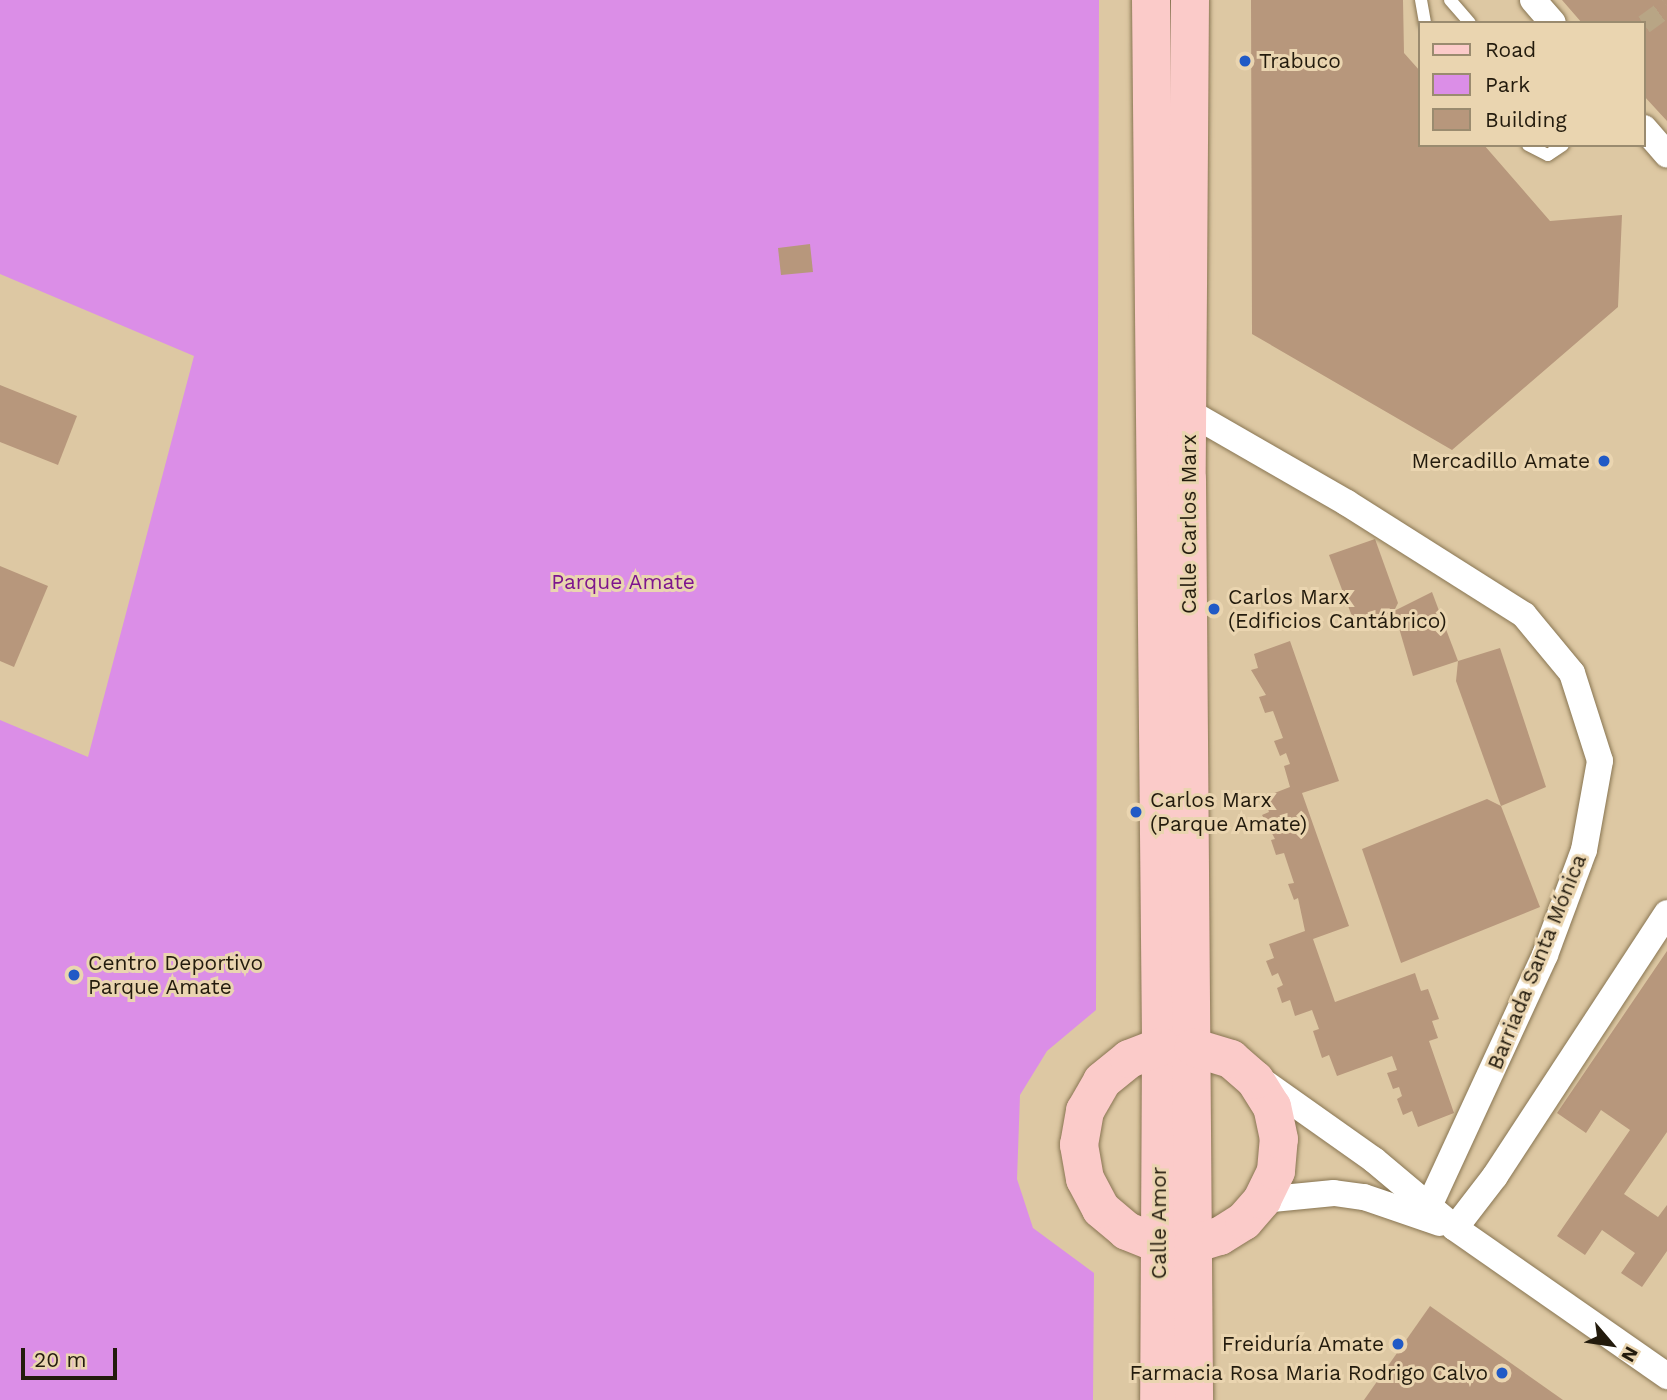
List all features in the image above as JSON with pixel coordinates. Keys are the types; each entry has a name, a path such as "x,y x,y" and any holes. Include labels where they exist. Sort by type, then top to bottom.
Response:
{"main road":[{"name":"Calle Carlos Marx","path":"1151,0 1177,1047"},
{"name":"Calle Carlos Marx","path":"1177,1047 1189,412 1190,0"},
{"path":"1177,1047 1231,1059 1255,1080 1272,1107 1279,1139 1276,1171 1262,1200 1228,1231 1176,1244 1127,1231 1101,1209 1085,1179 1079,1145 1085,1111 1102,1081 1129,1059 1177,1047"},
{"name":"Calle Amor","path":"1159,1400 1176,1244 1177,1047"},
{"name":"Calle Amor","path":"1176,1244 1194,1400"}],"street":[{"path":"1533,0 1551,21"},
{"path":"1646,130 1667,154"},
{"name":"Barriada Santa Mónica","path":"1189,412 1347,503 1524,615 1573,673 1600,761 1584,850 1545,955 1429,1206"},
{"path":"1455,1228 1495,1176 1667,913"},
{"path":"1231,1059 1374,1160 1455,1228 1667,1376"},
{"path":"1262,1200 1334,1193 1364,1197 1455,1228"}],"lane":[{"path":"1421,0 1425,21"},
{"path":"1450,0 1468,21"},
{"path":"1532,147 1548,155 1560,147"}],"green space":[{"name":"Parque Amate","path":"0,0 1099,0 1096,1010 1047,1051 1020,1095 1017,1179 1033,1228 1094,1273 1093,1400 0,1400 0,720 88,757 194,356 0,274"}],"building":[{"path":"1251,0 1403,0 1404,53 1418,69 1418,147 1486,147 1550,221 1622,215 1618,307 1452,450 1252,334"},
{"path":"1562,0 1667,0 1667,121 1646,98 1646,21 1580,21"},
{"path":"810,244 813,272 781,275 778,248"},
{"path":"0,385 77,416 58,465 0,442"},
{"path":"1375,539 1398,603 1394,611 1356,627 1329,555"},
{"path":"0,566 48,586 14,667 0,661"},
{"path":"1432,592 1458,661 1413,676 1394,611"},
{"path":"1290,641 1339,781 1302,793 1349,926 1313,939 1335,1002 1415,973 1421,991 1428,989 1439,1019 1432,1021 1438,1038 1429,1041 1454,1113 1418,1127 1412,1111 1403,1115 1397,1099 1402,1096 1399,1087 1393,1089 1387,1073 1397,1070 1392,1056 1337,1076 1329,1055 1322,1058 1313,1031 1319,1029 1312,1010 1295,1016 1290,1000 1282,1003 1277,988 1283,985 1278,973 1272,976 1266,961 1274,958 1269,944 1305,931 1298,898 1294,900 1288,884 1294,883 1284,853 1276,855 1271,840 1275,839 1262,815 1269,812 1264,797 1290,787 1284,766 1290,764 1286,753 1280,756 1274,741 1283,738 1273,711 1265,713 1259,697 1266,695 1251,670 1258,668 1254,654"},
{"path":"1500,648 1546,787 1501,806 1456,681 1458,661"},
{"path":"1487,799 1501,806 1540,907 1401,963 1362,849"},
{"path":"1667,951 1667,1132 1624,1194 1658,1217 1667,1205 1667,1251 1642,1287 1621,1273 1635,1253 1602,1230 1585,1255 1557,1236 1630,1130 1601,1110 1586,1133 1557,1113"},
{"path":"1430,1306 1563,1400 1364,1400"}],"tunnel":[{"path":"1646,23 1667,7"}],"place":[{"name":"Trabuco","path":"1245,61"},
{"name":"Mercadillo Amate","path":"1604,461"},
{"name":"Carlos Marx (Edificios Cantábrico)","path":"1214,609"},
{"name":"Carlos Marx (Parque Amate)","path":"1136,812"},
{"name":"Centro Deportivo Parque Amate","path":"74,975"},
{"name":"Freiduría Amate","path":"1398,1344"},
{"name":"Farmacia Rosa Maria Rodrigo Calvo","path":"1502,1373"}]}
